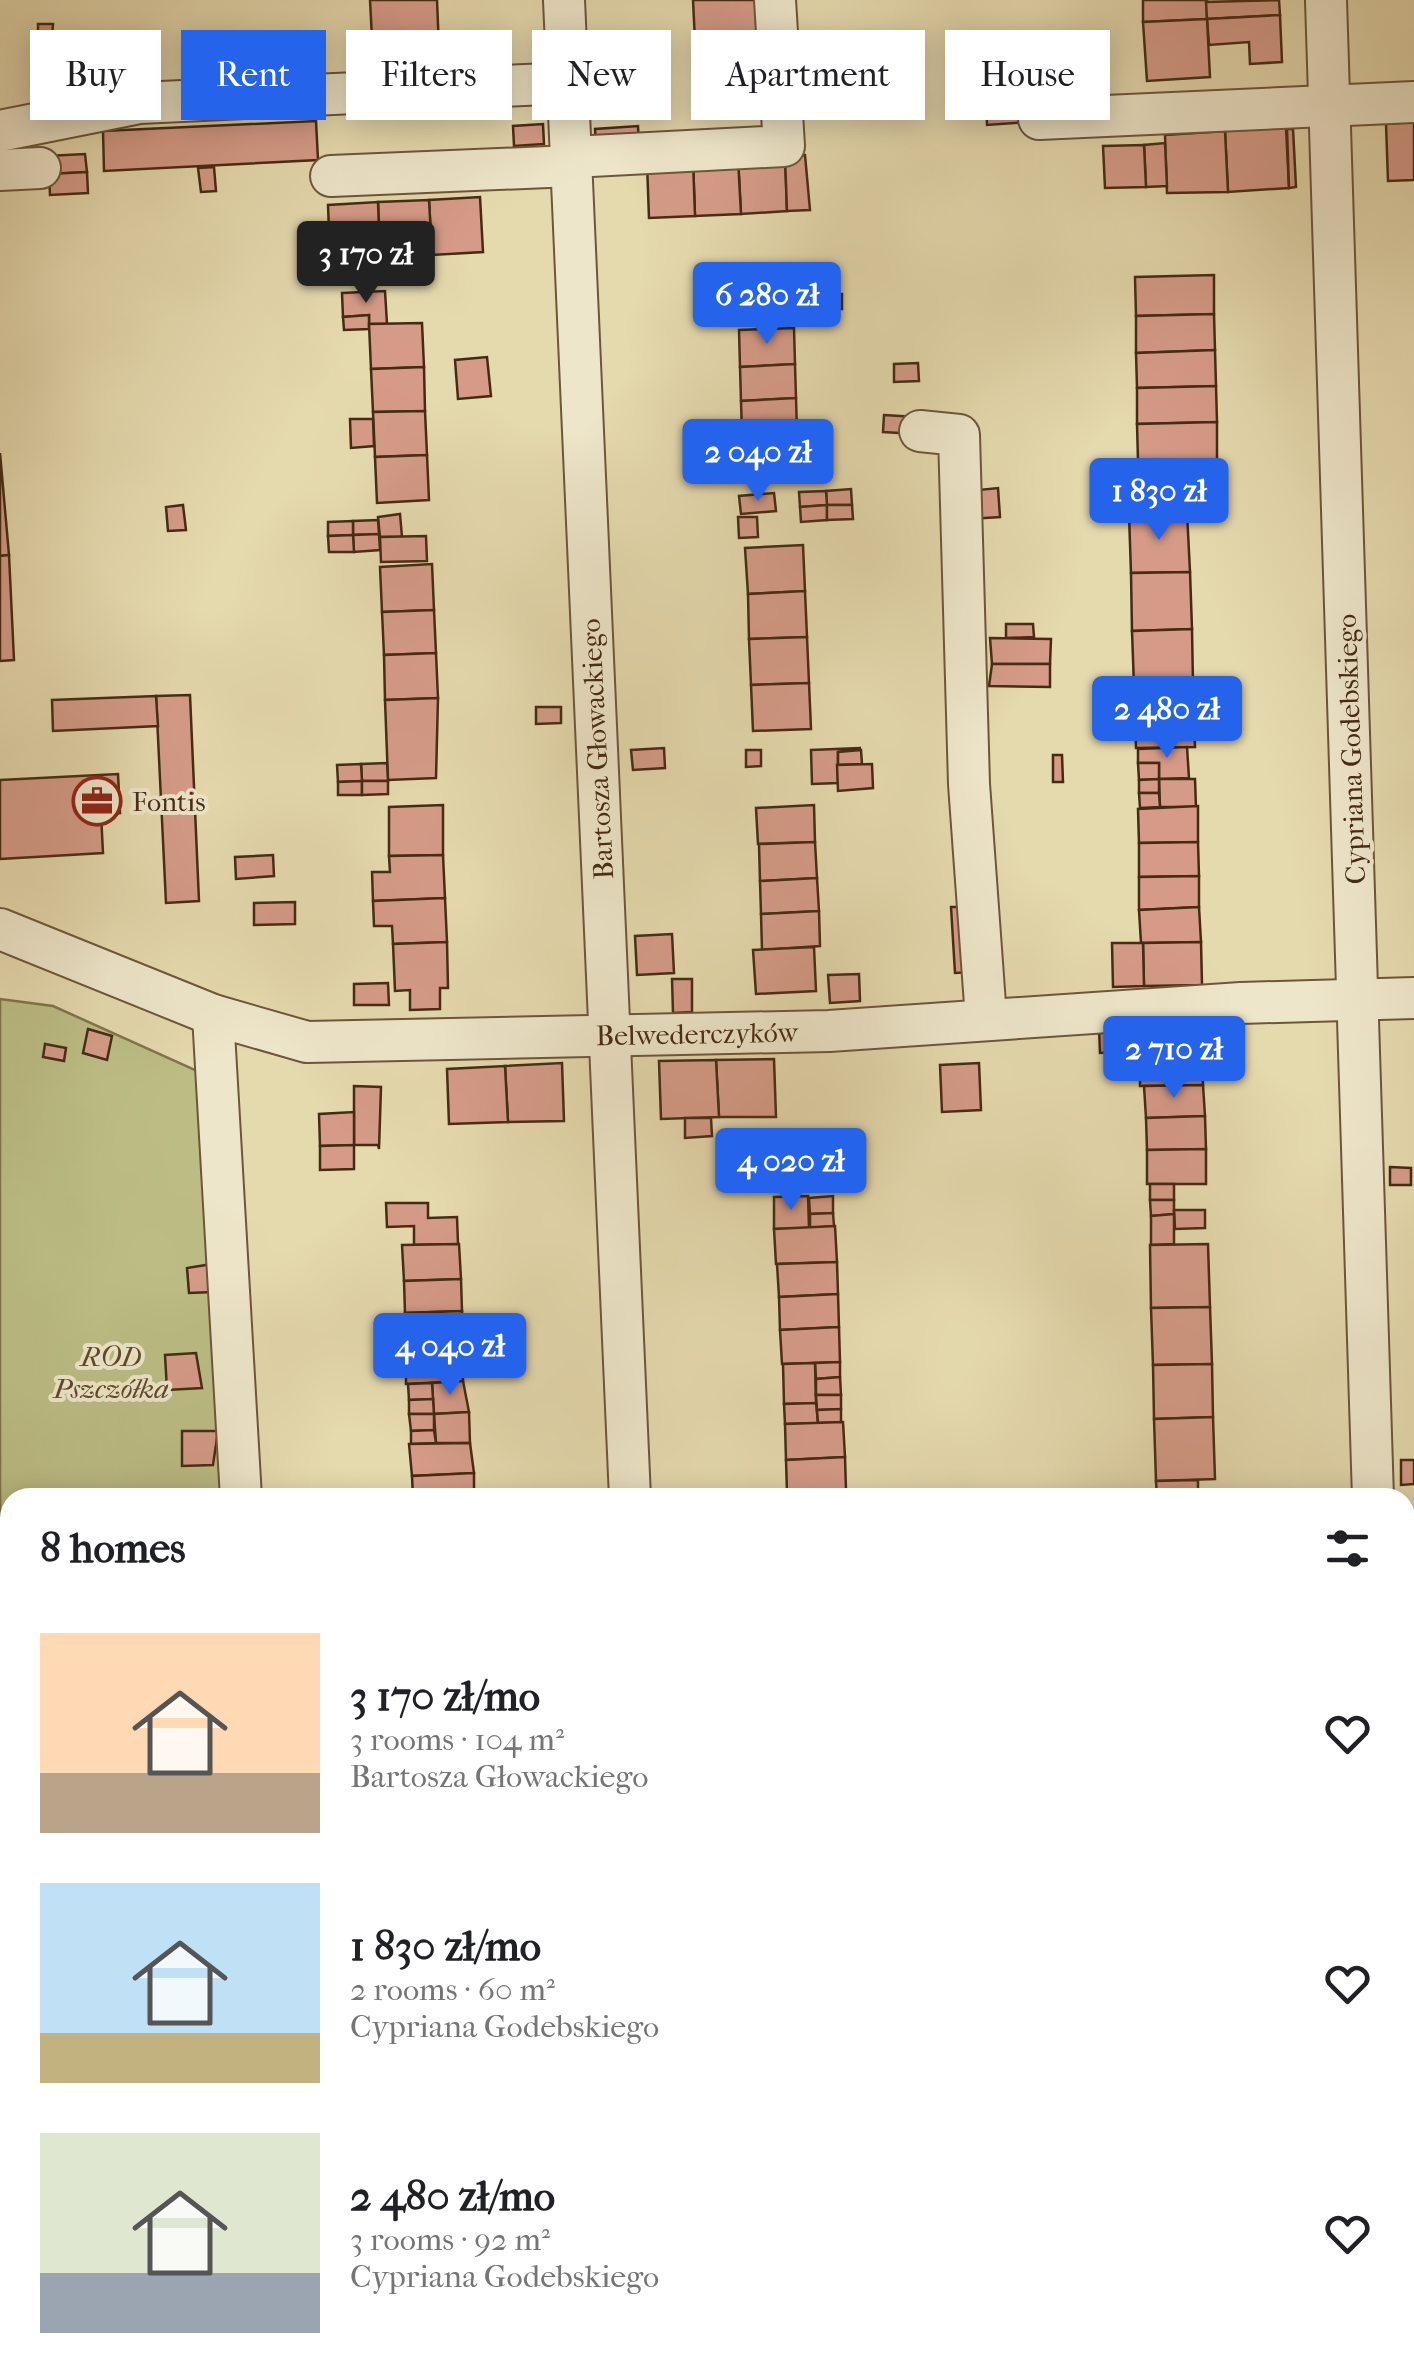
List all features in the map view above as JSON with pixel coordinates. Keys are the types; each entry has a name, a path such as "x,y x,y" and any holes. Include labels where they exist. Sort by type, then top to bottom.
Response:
{"street":[{"name":"Bartosza Głowackiego","path":"564,0 565,30"},
{"path":"331,176 784,146 775,0"},
{"name":"Cypriana Godebskiego","path":"1326,0 1373,1488"},
{"path":"0,131 140,103 532,86"},
{"path":"1110,116 1414,102"},
{"name":"Bartosza Głowackiego","path":"570,120 630,1488"},
{"path":"0,170 40,168"},
{"path":"920,431 959,435 969,784 986,1018"},
{"name":"Belwederczyków","path":"0,929 214,1015 308,1042 829,1032 986,1018 1414,998"},
{"path":"214,1015 240,1488"}],"green space":[{"name":"ROD Pszczółka","path":"0,999 53,1006 204,1074 228,1488 0,1488"}],"building":[{"path":"370,0 437,0 438,30 372,30"},
{"path":"693,0 759,0 761,30 694,30"},
{"path":"1143,0 1207,0 1207,19 1143,22"},
{"path":"1279,0 1280,15 1207,19 1206,2"},
{"path":"1280,15 1282,62 1250,64 1249,42 1209,45 1207,19"},
{"path":"1207,19 1210,77 1147,81 1143,22"},
{"path":"38,24 53,24 53,30 38,30"},
{"path":"987,120 1029,120 1029,122 987,125"},
{"path":"316,121 318,160 104,171 103,131"},
{"path":"1414,122 1414,180 1388,181 1386,124"},
{"path":"543,124 544,144 514,146 513,126"},
{"path":"638,126 639,143 596,145 595,129"},
{"path":"1286,127 1289,188 1228,192 1225,131"},
{"path":"1287,129 1293,129 1296,187 1289,188"},
{"path":"1225,131 1228,192 1167,193 1165,135"},
{"path":"1165,143 1167,186 1146,187 1144,145"},
{"path":"1144,145 1146,187 1105,188 1103,146"},
{"path":"85,154 87,172 49,174 47,156"},
{"path":"785,155 787,211 741,214 738,157"},
{"path":"805,155 810,210 787,211 785,157"},
{"path":"738,159 741,214 695,216 693,161"},
{"path":"693,161 695,216 649,218 647,163"},
{"path":"214,167 216,191 201,192 198,168"},
{"path":"87,172 88,193 50,195 49,174"},
{"path":"480,197 483,252 432,255 429,200"},
{"path":"429,200 432,255 380,257 378,202"},
{"path":"378,202 380,257 330,259 328,205"},
{"path":"1214,275 1214,314 1136,316 1135,277"},
{"path":"385,291 387,324 369,324 369,315 343,317 342,293"},
{"path":"842,294 842,309 819,310 817,295"},
{"path":"817,295 819,310 788,312 787,297"},
{"path":"1214,314 1215,350 1136,353 1136,316"},
{"path":"369,315 369,329 344,330 343,317"},
{"path":"422,323 424,367 371,369 369,324"},
{"path":"794,328 795,364 740,367 739,330"},
{"path":"1215,350 1216,386 1137,388 1136,353"},
{"path":"487,357 491,396 458,399 455,360"},
{"path":"918,363 919,381 894,382 894,364"},
{"path":"795,364 796,398 741,401 740,367"},
{"path":"424,367 425,411 373,412 371,369"},
{"path":"1216,386 1217,422 1137,424 1137,388"},
{"path":"796,398 797,431 742,433 741,401"},
{"path":"425,411 427,455 375,457 373,412"},
{"path":"884,415 916,417 916,434 883,432"},
{"path":"350,419 373,419 374,446 351,448"},
{"path":"1217,422 1217,459 1138,461 1137,424"},
{"path":"797,431 799,468 743,470 742,433"},
{"path":"0,453 9,555 0,556"},
{"path":"427,455 429,500 377,503 375,457"},
{"path":"1128,484 1159,484 1160,502 1152,503 1152,513 1129,514"},
{"path":"998,488 1000,517 970,519 968,491"},
{"path":"851,489 852,505 827,505 826,491"},
{"path":"826,491 827,505 800,507 799,492"},
{"path":"774,493 776,511 741,514 739,496"},
{"path":"183,505 186,530 168,531 166,507"},
{"path":"827,505 827,520 801,522 800,507"},
{"path":"827,505 852,505 853,519 827,520"},
{"path":"1187,512 1190,572 1131,573 1129,514"},
{"path":"400,514 402,537 380,537 378,517"},
{"path":"738,517 757,517 758,537 739,538"},
{"path":"378,520 379,534 353,535 353,521"},
{"path":"353,521 353,535 328,536 328,522"},
{"path":"379,534 380,550 354,552 353,535"},
{"path":"353,535 354,552 329,552 328,536"},
{"path":"426,536 427,561 381,562 380,537"},
{"path":"803,545 805,591 748,594 745,548"},
{"path":"9,555 14,660 0,661 0,556"},
{"path":"432,564 434,610 382,612 380,567"},
{"path":"1190,572 1192,629 1132,631 1131,573"},
{"path":"805,591 807,637 749,639 748,594"},
{"path":"434,610 436,653 384,655 382,612"},
{"path":"1006,624 1033,624 1034,637 1006,638"},
{"path":"1192,629 1193,684 1134,686 1132,631"},
{"path":"807,637 809,683 751,685 749,639"},
{"path":"990,638 1051,639 1050,664 992,664"},
{"path":"436,653 438,698 385,700 384,655"},
{"path":"992,664 1050,664 1050,687 989,686"},
{"path":"809,683 811,729 753,731 751,685"},
{"path":"1193,684 1195,747 1136,748 1134,686"},
{"path":"190,695 199,901 166,903 156,696"},
{"path":"156,696 158,726 53,731 52,700"},
{"path":"438,698 436,778 388,780 385,700"},
{"path":"536,707 561,707 561,723 536,724"},
{"path":"1187,747 1189,778 1159,779 1159,763 1138,763 1138,749"},
{"path":"664,748 665,768 633,770 631,750"},
{"path":"861,748 838,752 838,783 812,784 811,750"},
{"path":"746,750 761,750 761,766 746,767"},
{"path":"861,750 862,764 838,765 838,752"},
{"path":"1053,755 1062,755 1063,782 1053,782"},
{"path":"387,763 388,781 362,781 361,764"},
{"path":"1138,763 1159,763 1159,779 1139,780"},
{"path":"361,764 362,781 338,782 337,765"},
{"path":"872,764 873,788 838,791 837,765"},
{"path":"118,774 120,813 101,814 103,853 0,859 0,780"},
{"path":"1159,779 1195,779 1196,807 1160,807"},
{"path":"1159,779 1159,793 1139,793 1139,780"},
{"path":"362,781 362,795 338,795 338,782"},
{"path":"362,781 388,781 388,794 362,795"},
{"path":"1139,793 1159,793 1160,807 1140,808"},
{"path":"443,805 443,855 389,856 389,807"},
{"path":"814,805 815,842 758,844 756,808"},
{"path":"1198,806 1198,842 1139,843 1138,809"},
{"path":"815,842 817,878 760,881 759,844"},
{"path":"1198,842 1199,876 1139,877 1139,843"},
{"path":"273,855 274,876 236,879 235,857"},
{"path":"443,855 445,898 373,901 372,872 390,872 389,856"},
{"path":"1199,876 1199,907 1139,910 1139,877"},
{"path":"817,878 819,911 761,914 760,881"},
{"path":"445,898 447,942 393,944 392,926 374,926 373,901"},
{"path":"295,902 295,924 254,925 254,903"},
{"path":"951,907 972,907 975,972 955,973"},
{"path":"1199,907 1201,942 1141,943 1139,910"},
{"path":"819,911 820,946 762,950 761,914"},
{"path":"672,934 674,973 637,975 635,936"},
{"path":"447,942 448,988 440,988 440,1009 410,1010 410,990 395,991 393,944"},
{"path":"1201,942 1202,985 1144,986 1143,943"},
{"path":"1112,943 1143,943 1144,986 1113,987"},
{"path":"814,947 816,991 756,994 753,950"},
{"path":"859,974 860,1001 830,1003 828,975"},
{"path":"672,979 692,979 692,1012 673,1013"},
{"path":"388,983 389,1005 354,1005 354,984"},
{"path":"1114,1026 1115,1052 1100,1053 1099,1027"},
{"path":"1114,1026 1128,1026 1130,1051 1115,1052"},
{"path":"88,1029 112,1036 107,1060 83,1053"},
{"path":"1193,1035 1194,1050 1202,1050 1203,1085 1140,1086 1140,1051 1148,1051 1148,1036"},
{"path":"45,1044 66,1048 64,1061 43,1057"},
{"path":"774,1059 776,1117 719,1117 716,1060"},
{"path":"716,1060 719,1117 661,1119 659,1061"},
{"path":"562,1063 564,1121 508,1122 505,1066"},
{"path":"979,1063 981,1110 942,1112 940,1065"},
{"path":"505,1066 508,1122 449,1124 447,1069"},
{"path":"1203,1085 1205,1116 1146,1118 1144,1086"},
{"path":"354,1086 381,1087 379,1149 378,1145 354,1145"},
{"path":"354,1112 354,1145 320,1146 319,1114"},
{"path":"1205,1116 1206,1149 1147,1150 1146,1118"},
{"path":"685,1118 711,1118 712,1136 685,1138"},
{"path":"354,1145 354,1169 320,1170 320,1146"},
{"path":"1206,1149 1206,1184 1147,1184 1147,1150"},
{"path":"1390,1167 1411,1168 1411,1185 1390,1185"},
{"path":"1150,1184 1174,1184 1174,1200 1150,1200"},
{"path":"808,1196 809,1228 774,1229 774,1197"},
{"path":"833,1196 833,1213 810,1214 809,1198"},
{"path":"1150,1200 1174,1200 1174,1214 1151,1216"},
{"path":"386,1203 428,1203 428,1218 457,1217 458,1244 414,1245 414,1226 387,1227"},
{"path":"1174,1210 1205,1210 1205,1228 1175,1229"},
{"path":"833,1213 834,1226 810,1228 810,1214"},
{"path":"1174,1214 1174,1244 1151,1245 1151,1216"},
{"path":"835,1226 837,1262 776,1264 774,1229"},
{"path":"459,1244 461,1279 404,1281 402,1245"},
{"path":"1208,1244 1210,1307 1151,1308 1150,1245"},
{"path":"837,1262 838,1294 779,1297 777,1264"},
{"path":"212,1264 213,1292 189,1293 187,1268"},
{"path":"461,1279 462,1311 405,1313 404,1281"},
{"path":"838,1294 839,1327 780,1330 779,1297"},
{"path":"1210,1307 1212,1364 1153,1365 1151,1308"},
{"path":"462,1311 463,1344 406,1346 405,1313"},
{"path":"839,1327 840,1362 782,1364 780,1330"},
{"path":"463,1344 463,1381 406,1384 406,1346"},
{"path":"196,1353 202,1388 167,1390 165,1355"},
{"path":"840,1362 840,1377 816,1379 815,1363"},
{"path":"815,1363 816,1403 784,1404 783,1364"},
{"path":"1212,1364 1213,1417 1154,1419 1153,1365"},
{"path":"840,1377 841,1395 816,1395 816,1379"},
{"path":"463,1381 469,1412 434,1414 432,1383"},
{"path":"432,1383 433,1399 409,1400 408,1384"},
{"path":"816,1395 841,1395 841,1409 817,1410"},
{"path":"433,1399 434,1414 409,1414 409,1400"},
{"path":"816,1403 818,1423 785,1424 784,1404"},
{"path":"841,1409 841,1422 818,1423 817,1410"},
{"path":"469,1412 470,1443 436,1443 434,1414"},
{"path":"409,1414 434,1414 434,1430 411,1431"},
{"path":"1213,1417 1215,1479 1156,1481 1154,1419"},
{"path":"843,1422 845,1457 786,1460 785,1424"},
{"path":"434,1430 436,1443 411,1444 411,1431"},
{"path":"182,1431 218,1431 213,1465 182,1466"},
{"path":"470,1443 474,1473 412,1476 409,1444"},
{"path":"845,1457 846,1488 787,1488 786,1460"},
{"path":"1401,1460 1414,1460 1414,1484 1401,1485"},
{"path":"474,1473 474,1488 413,1488 412,1476"},
{"path":"1198,1480 1198,1488 1156,1488 1156,1481"}],"place":[{"name":"Fontis","path":"97,801"}]}
